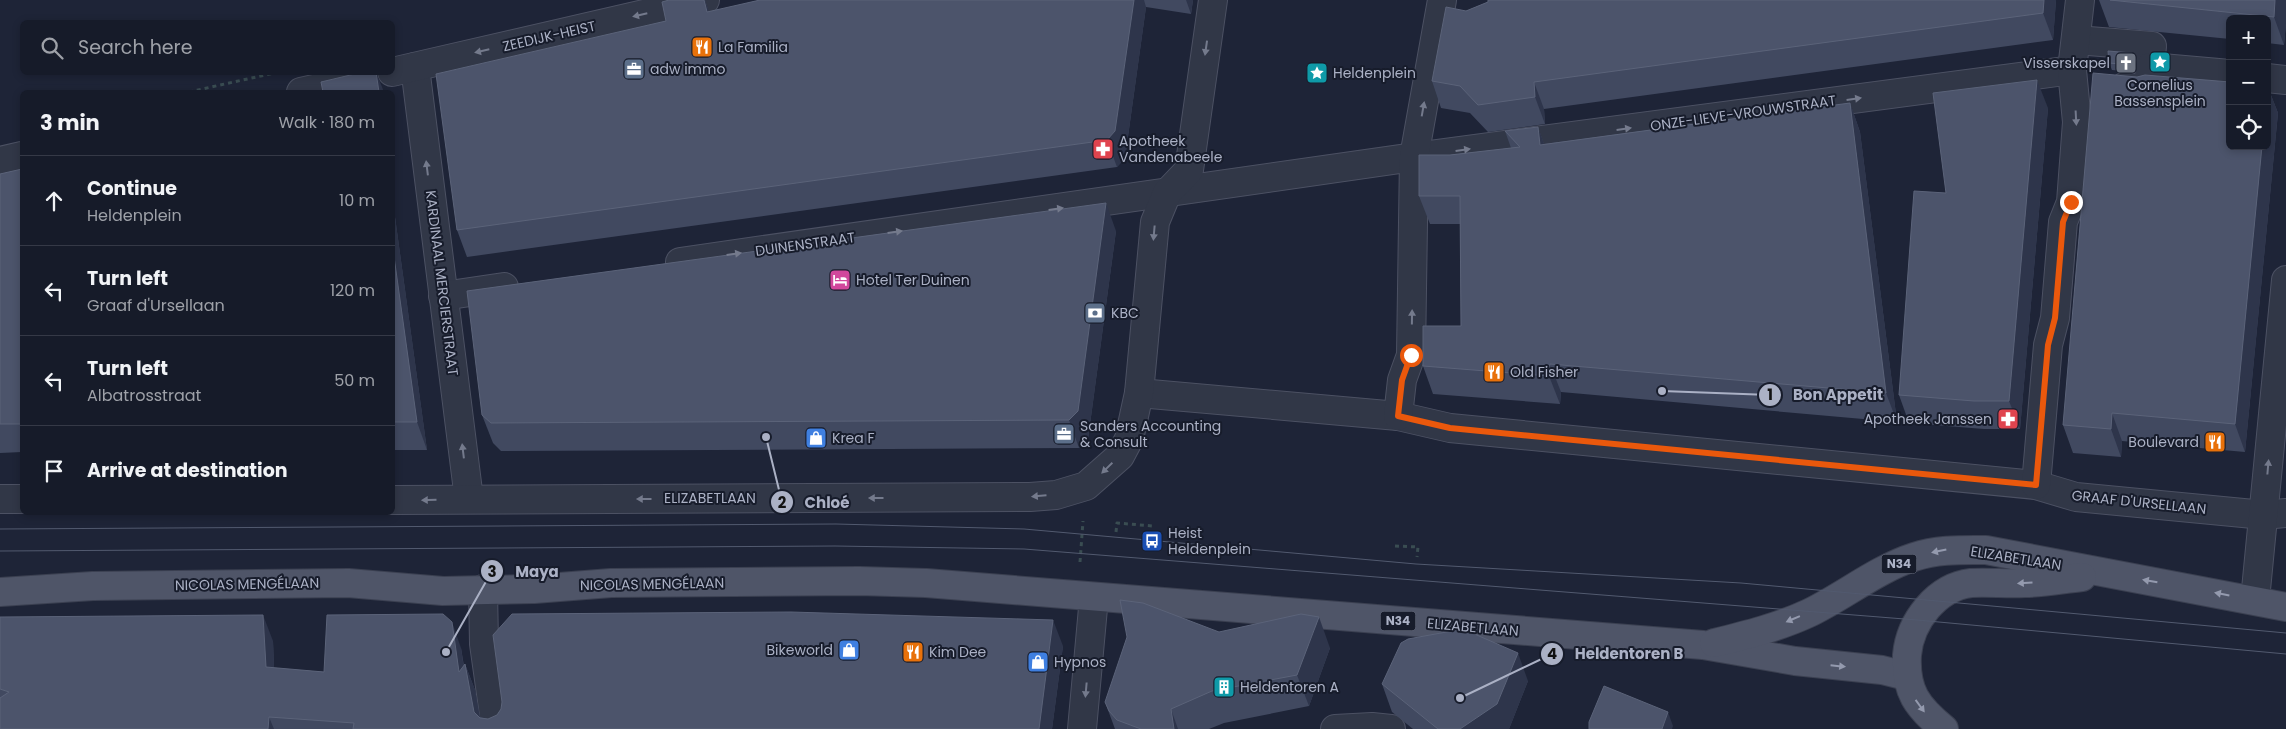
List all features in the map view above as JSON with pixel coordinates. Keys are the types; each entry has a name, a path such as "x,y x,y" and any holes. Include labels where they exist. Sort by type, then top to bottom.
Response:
{"main road":[{"name":"ELIZABETLAAN","path":"1703,645 1770,630 1811,612 1843,592 1914,557 1949,549 1986,550 2286,607"},
{"name":"ELIZABETLAAN","path":"1944,729 1926,715 1913,696 1906,676 1908,647 1917,620 1933,600 1970,583 2027,583 2108,574"},
{"name":"NICOLAS MENGÉLAAN","path":"0,592 93,586 348,583 443,591 534,589 611,583 859,581 926,583 1085,596"},
{"name":"ELIZABETLAAN","path":"1085,596 1703,645 1795,661 1882,670 1906,676"}],"street":[{"name":"ZEEDIJK-HEIST","path":"399,70 705,0"},
{"path":"1086,486 1120,456 1129,439 1139,393 1155,222 1167,193 1189,170 1212,0"},
{"path":"1139,393 1398,416 1402,380 1411,355 1414,157 1442,0"},
{"path":"2036,485 2048,345 2055,318 2063,222 2071,202 2077,122 2072,76 2080,0"},
{"path":"2072,76 2148,89 2152,46 2076,40"},
{"path":"2150,67 2226,74"},
{"name":"KARDINAAL MERCIERSTRAAT","path":"399,70 443,296 469,499"},
{"name":"ZEEDIJK-HEIST","path":"311,90 377,75"},
{"name":"ONZE-LIEVE-VROUWSTRAAT","path":"1414,157 2072,76"},
{"path":"2271,78 2286,80"},
{"path":"0,161 20,156"},
{"path":"1167,193 1414,157"},
{"name":"DUINENSTRAAT","path":"658,265 1167,193"},
{"path":"2255,600 2275,514 2286,280"},
{"path":"443,296 531,283"},
{"name":"GRAAF D'URSELLAAN","path":"1398,416 1450,428 2036,485 2076,497 2275,514"},
{"name":"ELIZABETLAAN","path":"395,500 1030,497 1056,494 1086,486"},
{"path":"0,499 20,499"},
{"path":"483,590 484,644 496,729"},
{"path":"1082,729 1085,596"},
{"path":"1335,729 1372,727 1391,729"}],"path":[{"path":"198,90 261,75"},
{"path":"1085,596 1086,486"},
{"path":"1116,532 1117,522 1153,526"},
{"path":"1395,546 1418,548 1417,557"}],"building":[{"path":"669,0 704,0 707,12 760,0 1134,0 1115,131 1107,140 457,230 436,74 666,21 662,2"},
{"path":"1488,0 2044,0 2043,13 1534,82 1535,97 1478,105 1460,86 1432,81 1446,7 1466,11 1488,2"},
{"path":"2110,0 2275,0 2274,17 2271,15 2255,15"},
{"path":"2108,51 2132,53 2131,65 2109,63"},
{"path":"2093,73 2226,82 2226,150 2262,150 2235,424 2112,413 2111,429 2063,425"},
{"path":"350,75 376,75 379,90 323,90 321,82"},
{"path":"2037,80 2009,401 1974,401 1899,395 1914,191 1946,193 1933,93"},
{"path":"1850,103 1886,393 1550,364 1549,376 1423,366 1423,326 1461,326 1460,196 1419,196 1419,155 1450,155 1520,147 1505,131 1538,127 1540,145"},
{"path":"20,169 20,424 0,424 0,174"},
{"path":"1106,203 1078,411 1069,420 491,423 482,415 467,291"},
{"path":"395,264 417,422 395,422"},
{"path":"1120,600 1143,603 1219,632 1301,614 1319,617 1297,675 1212,691 1171,709 1174,729 1141,729 1117,720 1109,711 1105,702 1127,637"},
{"path":"791,612 1053,620 1039,729 353,729 354,723 269,717 268,729 0,729 0,698 9,692 0,689 0,617 263,615 266,667 324,672 327,615 443,614 452,622 459,672 465,664 474,712 480,718 488,719 497,715 501,709 502,702 493,635 512,614"},
{"path":"1463,629 1518,653 1497,704 1460,729 1438,729 1382,684 1401,643 1408,639"},
{"path":"1604,686 1668,712 1662,729 1589,729 1589,722"}],"tram line":[{"path":"0,529 836,524 1024,529 1416,564 1741,583 2286,633"},
{"path":"0,551 835,546 1024,549 1917,620 2286,654"}],"place":[{"name":"La Familia","path":"702,47"},
{"name":"Cornelius Bassensplein","path":"2160,62"},
{"name":"Visserskapel","path":"2126,63"},
{"name":"adw immo","path":"634,69"},
{"name":"Heldenplein","path":"1317,73"},
{"name":"Apotheek Vandenabeele","path":"1103,149"},
{"name":"Hotel Ter Duinen","path":"840,280"},
{"name":"KBC","path":"1095,313"},
{"name":"Old Fisher","path":"1494,372"},
{"name":"Bon Appetit","path":"1662,391"},
{"name":"Apotheek Janssen","path":"2008,419"},
{"name":"Sanders Accounting & Consult","path":"1064,434"},
{"name":"Chloé","path":"766,437"},
{"name":"Krea F","path":"816,438"},
{"name":"Boulevard","path":"2215,442"},
{"name":"Heist Heldenplein","path":"1152,541"},
{"name":"Bikeworld","path":"849,650"},
{"name":"Maya","path":"446,652"},
{"name":"Kim Dee","path":"913,652"},
{"name":"Hypnos","path":"1038,662"},
{"name":"Heldentoren A","path":"1224,687"},
{"name":"Heldentoren B","path":"1460,698"}],"route":[{"path":"1411,355 1402,380 1398,416 1450,428 2036,485 2048,345 2055,318 2063,222 2071,202"}]}
